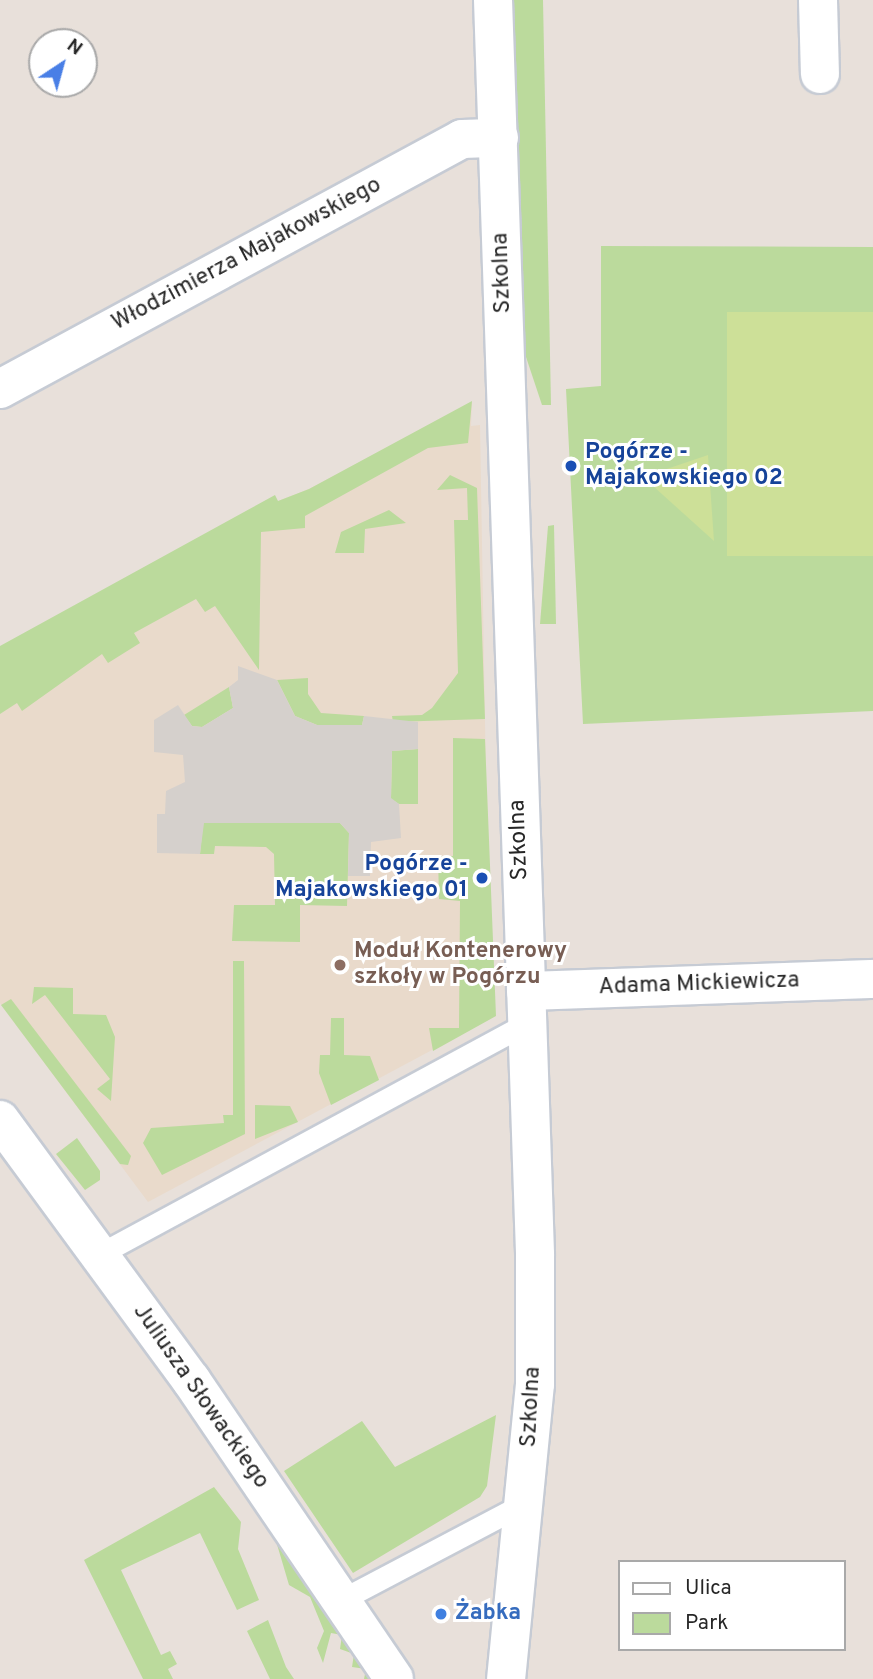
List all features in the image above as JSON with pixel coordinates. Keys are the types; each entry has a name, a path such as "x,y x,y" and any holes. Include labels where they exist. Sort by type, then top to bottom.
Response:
{"street":[{"name":"Szkolna","path":"493,0 536,1315 526,1502 506,1679"},
{"path":"818,0 820,75"},
{"name":"Włodzimierza Majakowskiego","path":"0,389 462,139 499,138"},
{"name":"Adama Mickiewicza","path":"526,1007 873,979"},
{"name":"Juliusza Słowackiego","path":"0,1120 99,1255 394,1679"}],"lane":[{"path":"99,1255 526,1007"},
{"path":"341,1600 526,1502"}],"shaded area":[{"path":"472,402 471,426 480,425 490,1019 148,1202 0,1003 0,650 250,512 309,489"},
{"path":"238,666 277,680 295,716 317,725 362,725 364,716 418,722 418,749 392,751 391,798 399,804 401,838 371,842 370,876 348,876 349,833 340,823 204,823 200,854 157,853 157,814 165,814 166,791 185,782 183,755 154,752 154,720 178,705 192,726 202,727 233,708 229,687 238,680"}],"green space":[{"path":"509,0 543,0 551,405 542,405 521,342"},
{"path":"601,246 873,247 873,711 583,724 566,389 601,386"},
{"path":"727,312 873,312 873,556 727,556"},
{"path":"472,401 468,443 428,448 305,516 305,528 261,532 259,670 215,606 205,612 196,599 134,633 140,643 108,663 102,654 22,711 17,703 0,714 0,646 275,495 278,501 309,489"},
{"path":"708,455 714,541 643,477"},
{"path":"450,475 477,488 485,719 393,722 392,716 422,715 432,708 458,673 454,520 468,520 467,488 437,490"},
{"path":"389,510 406,523 365,529 364,553 335,553 341,532"},
{"path":"554,525 556,624 540,624 548,526"},
{"path":"308,678 308,694 321,713 364,716 362,725 317,725 295,716 277,680"},
{"path":"229,687 233,708 202,727 192,726 184,715"},
{"path":"453,738 485,739 496,1016 433,1051 429,1028 459,1028 460,901 439,899 438,856 453,856"},
{"path":"418,749 418,804 399,804 391,799 392,751"},
{"path":"203,823 340,823 349,833 347,906 300,905 300,942 232,941 234,905 275,905 274,854 266,847 215,846 214,854 200,854"},
{"path":"233,961 244,961 245,1134 162,1175 143,1143 151,1128 224,1123 223,1115 233,1115"},
{"path":"34,987 73,988 73,1014 106,1015 115,1037 111,1101 97,1089 110,1079 45,995 32,1004"},
{"path":"11,999 131,1156 128,1165 120,1164 1,1005"},
{"path":"331,1018 344,1018 344,1055 370,1056 379,1080 331,1105 319,1073 320,1055 330,1055"},
{"path":"255,1105 290,1106 298,1122 255,1139"},
{"path":"77,1138 100,1171 100,1180 85,1190 56,1154"},
{"path":"496,1415 487,1486 480,1497 353,1573 284,1471 362,1421 395,1467"},
{"path":"214,1487 241,1522 238,1549 259,1600 237,1610 200,1533 121,1570 161,1655 170,1651 177,1664 168,1669 173,1679 143,1679 84,1560"},
{"path":"276,1541 282,1544 377,1679 364,1679 366,1669 352,1667 354,1654 340,1649 342,1635 331,1633 323,1663 317,1648 324,1631 310,1597 289,1585"},
{"path":"268,1620 286,1667 294,1679 270,1679 247,1631"}],"place":[{"name":"Pogórze - Majakowskiego 02","path":"571,466"},
{"name":"Pogórze - Majakowskiego 01","path":"482,878"},
{"name":"Moduł Kontenerowy szkoły w Pogórzu","path":"340,965"},
{"name":"Żabka","path":"441,1614"}]}
